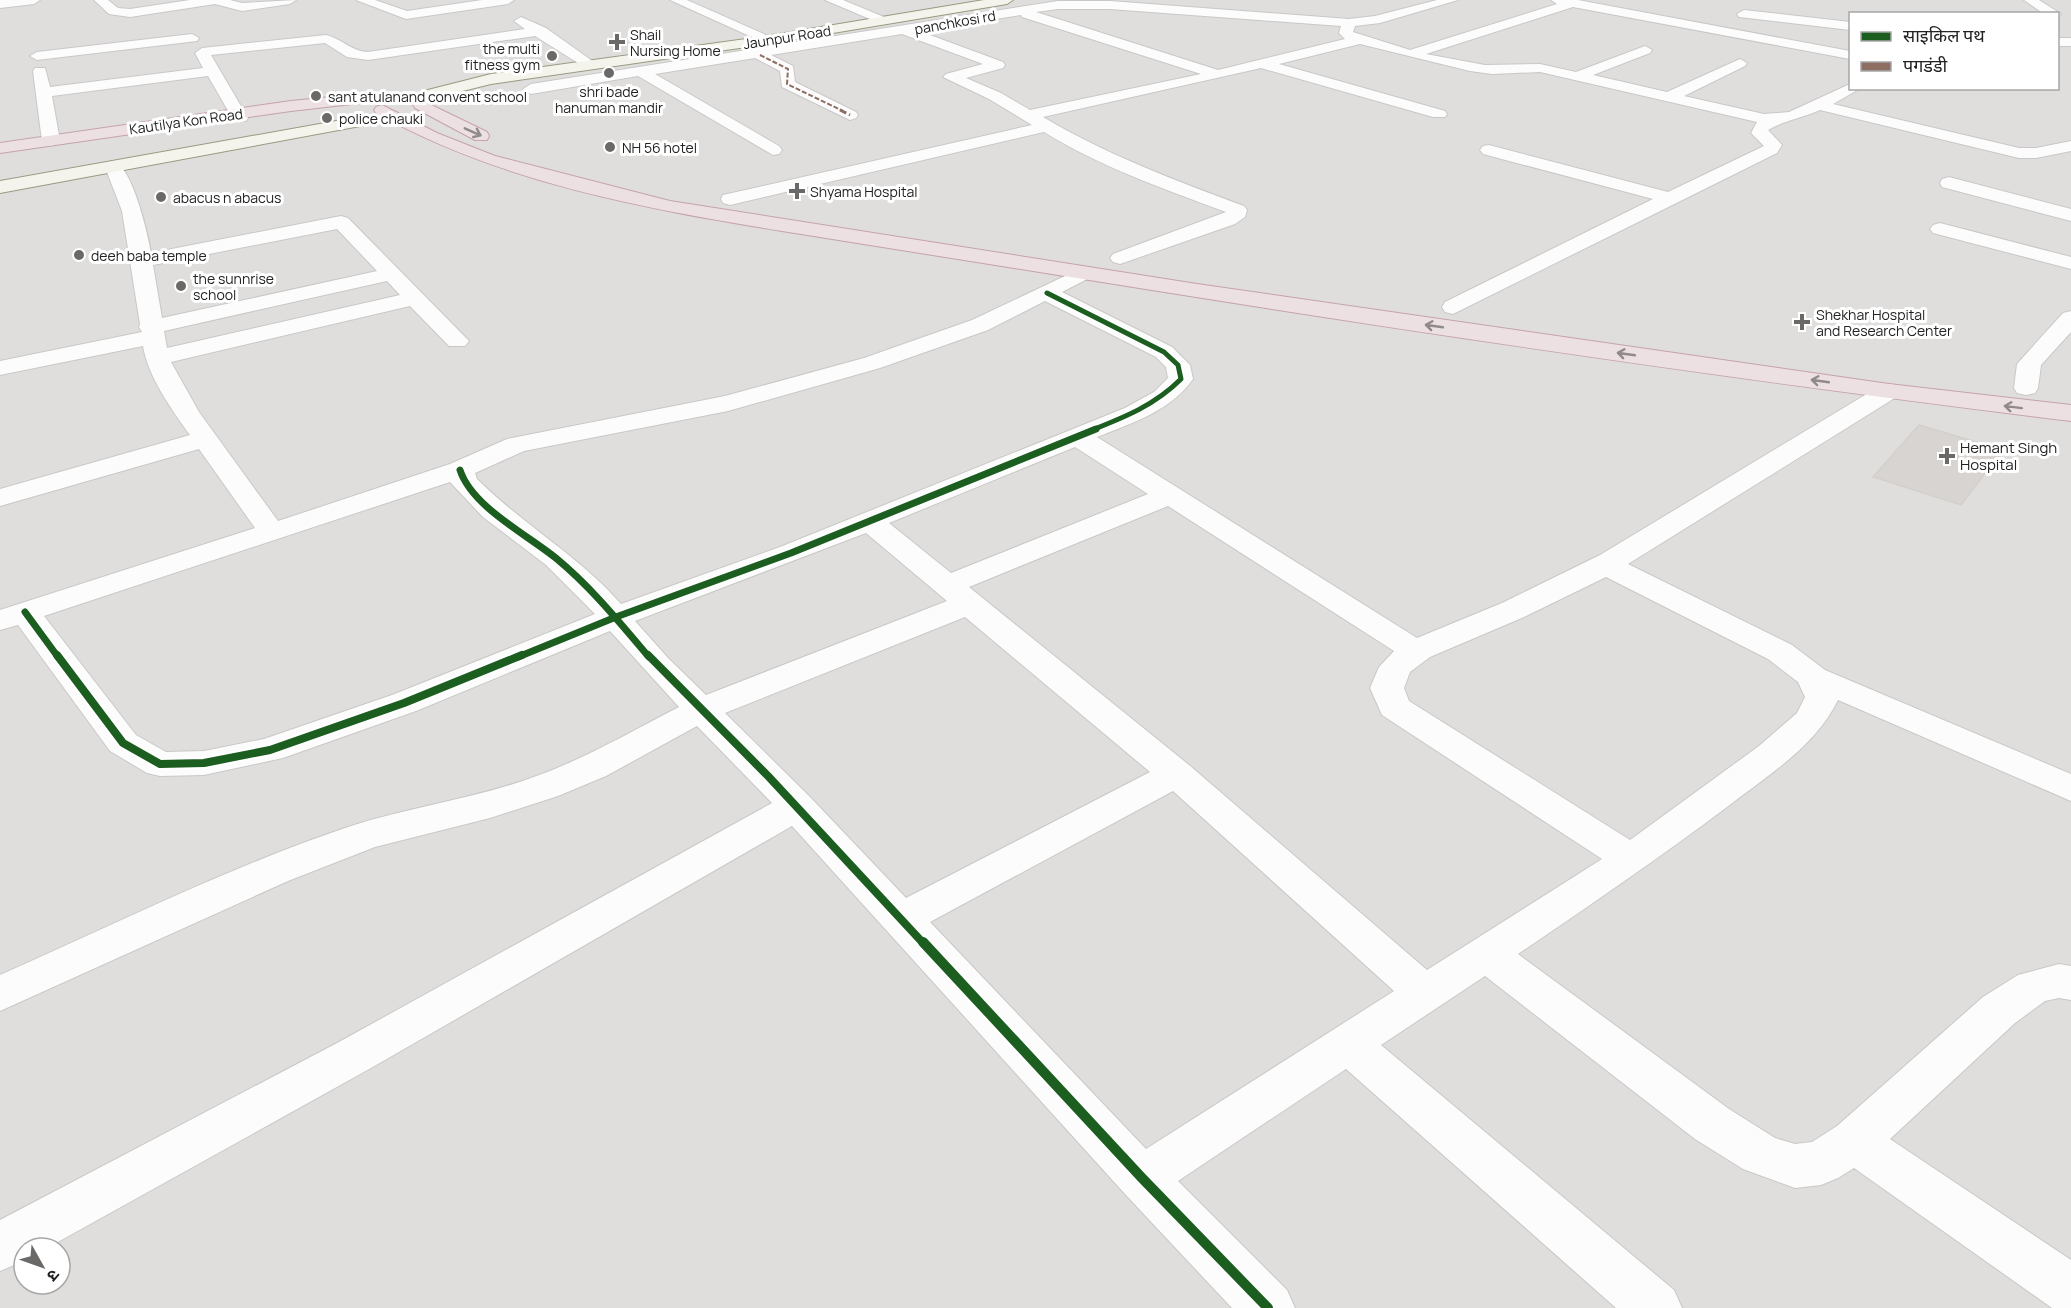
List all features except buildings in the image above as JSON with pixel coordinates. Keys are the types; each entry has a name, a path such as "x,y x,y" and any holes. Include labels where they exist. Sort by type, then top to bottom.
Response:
{"highway":[{"name":"Kautilya Kon Road","path":"0,148 238,116 379,105 419,98"},
{"path":"419,98 471,132 540,158 628,180 730,199 1166,265"},
{"path":"379,105 431,137 489,160 543,176 670,207 1084,273 1889,391 2071,413"},
{"name":"Kautilya Kon Road","path":"0,153 238,116"},
{"path":"1430,304 1896,374 2037,389"}],"street":[{"path":"0,4 34,0"},
{"path":"100,0 114,11 130,13 215,0 242,7 290,0"},
{"path":"362,0 406,15 508,0"},
{"path":"676,0 759,35"},
{"path":"831,0 877,17"},
{"name":"panchkosi rd","path":"531,89 760,55 905,30 1011,8 1110,5 1349,23 1375,20 1452,0"},
{"path":"1557,0 1849,54"},
{"path":"2030,0 2051,12"},
{"name":"Jaunpur Road","path":"588,62 767,40 978,1"},
{"name":"Jaunpur Road","path":"419,98 491,79 588,62 978,1 1011,8"},
{"path":"483,2 541,31 588,62"},
{"path":"1413,53 1572,3"},
{"path":"1011,8 1217,74"},
{"path":"1728,12 1849,26"},
{"path":"179,16 238,116"},
{"path":"1349,23 1346,33 1360,40 1455,63 1495,70 1529,67 1773,120 1792,117 1850,90"},
{"path":"905,30 1003,67 951,77 995,96 1045,127 1141,174 1237,210 1238,213 1228,220 1120,258"},
{"path":"202,52 326,39 335,41 345,53 353,56 368,56 541,31"},
{"path":"51,141 45,92 36,50 192,38"},
{"path":"1026,116 1360,40"},
{"path":"1575,76 1645,50"},
{"path":"1455,63 1489,53"},
{"path":"760,55 788,69 787,84 850,115"},
{"path":"1668,98 1740,63"},
{"path":"1261,64 1438,114"},
{"path":"45,92 212,71"},
{"path":"643,73 773,150"},
{"path":"0,187 114,166 379,105"},
{"path":"1819,105 2019,153 2036,153 2071,146"},
{"path":"1453,307 1771,149 1773,146 1759,133 1760,128 1773,120"},
{"path":"730,199 1045,127"},
{"path":"1489,150 1670,198"},
{"path":"114,166 132,211 142,261 153,341 170,385 205,439 272,532"},
{"path":"1949,183 2071,215"},
{"path":"142,261 341,222 457,341"},
{"path":"1940,229 2071,263"},
{"path":"1047,293 1164,352 1178,365 1181,379 1163,397 1134,413 870,522 616,617 404,703 270,750 204,764 160,764 123,743 13,616 460,470 516,445 728,403 872,363 980,325 1084,273"},
{"path":"153,341 392,274"},
{"path":"0,368 415,298"},
{"path":"2037,389 2030,364 2071,318"},
{"path":"1631,859 1394,706 1387,688 1395,668 1416,651 1520,607 1604,564 1706,505 1818,432 1889,391"},
{"path":"1078,437 1416,651"},
{"path":"0,498 205,439"},
{"path":"460,470 464,482 493,512 556,559 616,617 700,710 797,806 1142,1178 1268,1308"},
{"path":"0,994 274,871 365,836 490,805 545,787 593,767 700,710 959,594 1170,495"},
{"path":"870,522 1176,774 1425,993"},
{"path":"1604,564 1780,652 1813,677 2071,788"},
{"path":"1142,1178 1631,859 1772,754 1811,719 1822,697 1813,677"},
{"path":"903,918 1176,774"},
{"path":"0,1247 355,1055 797,806"},
{"path":"1487,954 1712,1124 1760,1154 1795,1166 1821,1163 1854,1141 1999,1010 2033,987 2059,981 2071,983"},
{"path":"1347,1043 1655,1308"},
{"path":"1854,1141 2071,1290"}],"shaded area":[{"path":"0,0 2071,0 2071,1308 0,1308"}],"marked path":[{"path":"760,55 788,69 787,84 850,115"}],"cycle path":[{"path":"25,612 123,743 160,764 204,763 270,750 404,703 616,617 791,553 1134,413 1163,397 1181,379 1178,365 1164,352 1047,293"},
{"path":"460,470 464,482 493,511 557,559 596,595 656,665 768,776 1142,1178 1268,1308"}],"place":[{"name":"Shail Nursing Home","path":"617,42"},
{"name":"the multi fitness gym","path":"552,56"},
{"name":"shri bade hanuman mandir","path":"609,73"},
{"name":"sant atulanand convent school","path":"316,96"},
{"name":"police chauki","path":"327,118"},
{"name":"NH 56 hotel","path":"610,147"},
{"name":"Shyama Hospital","path":"797,191"},
{"name":"abacus n abacus","path":"161,197"},
{"name":"deeh baba temple","path":"79,255"},
{"name":"the sunnrise school","path":"181,286"},
{"name":"Shekhar Hospital and Research Center","path":"1802,322"},
{"name":"Hemant Singh Hospital","path":"1947,456"}]}
